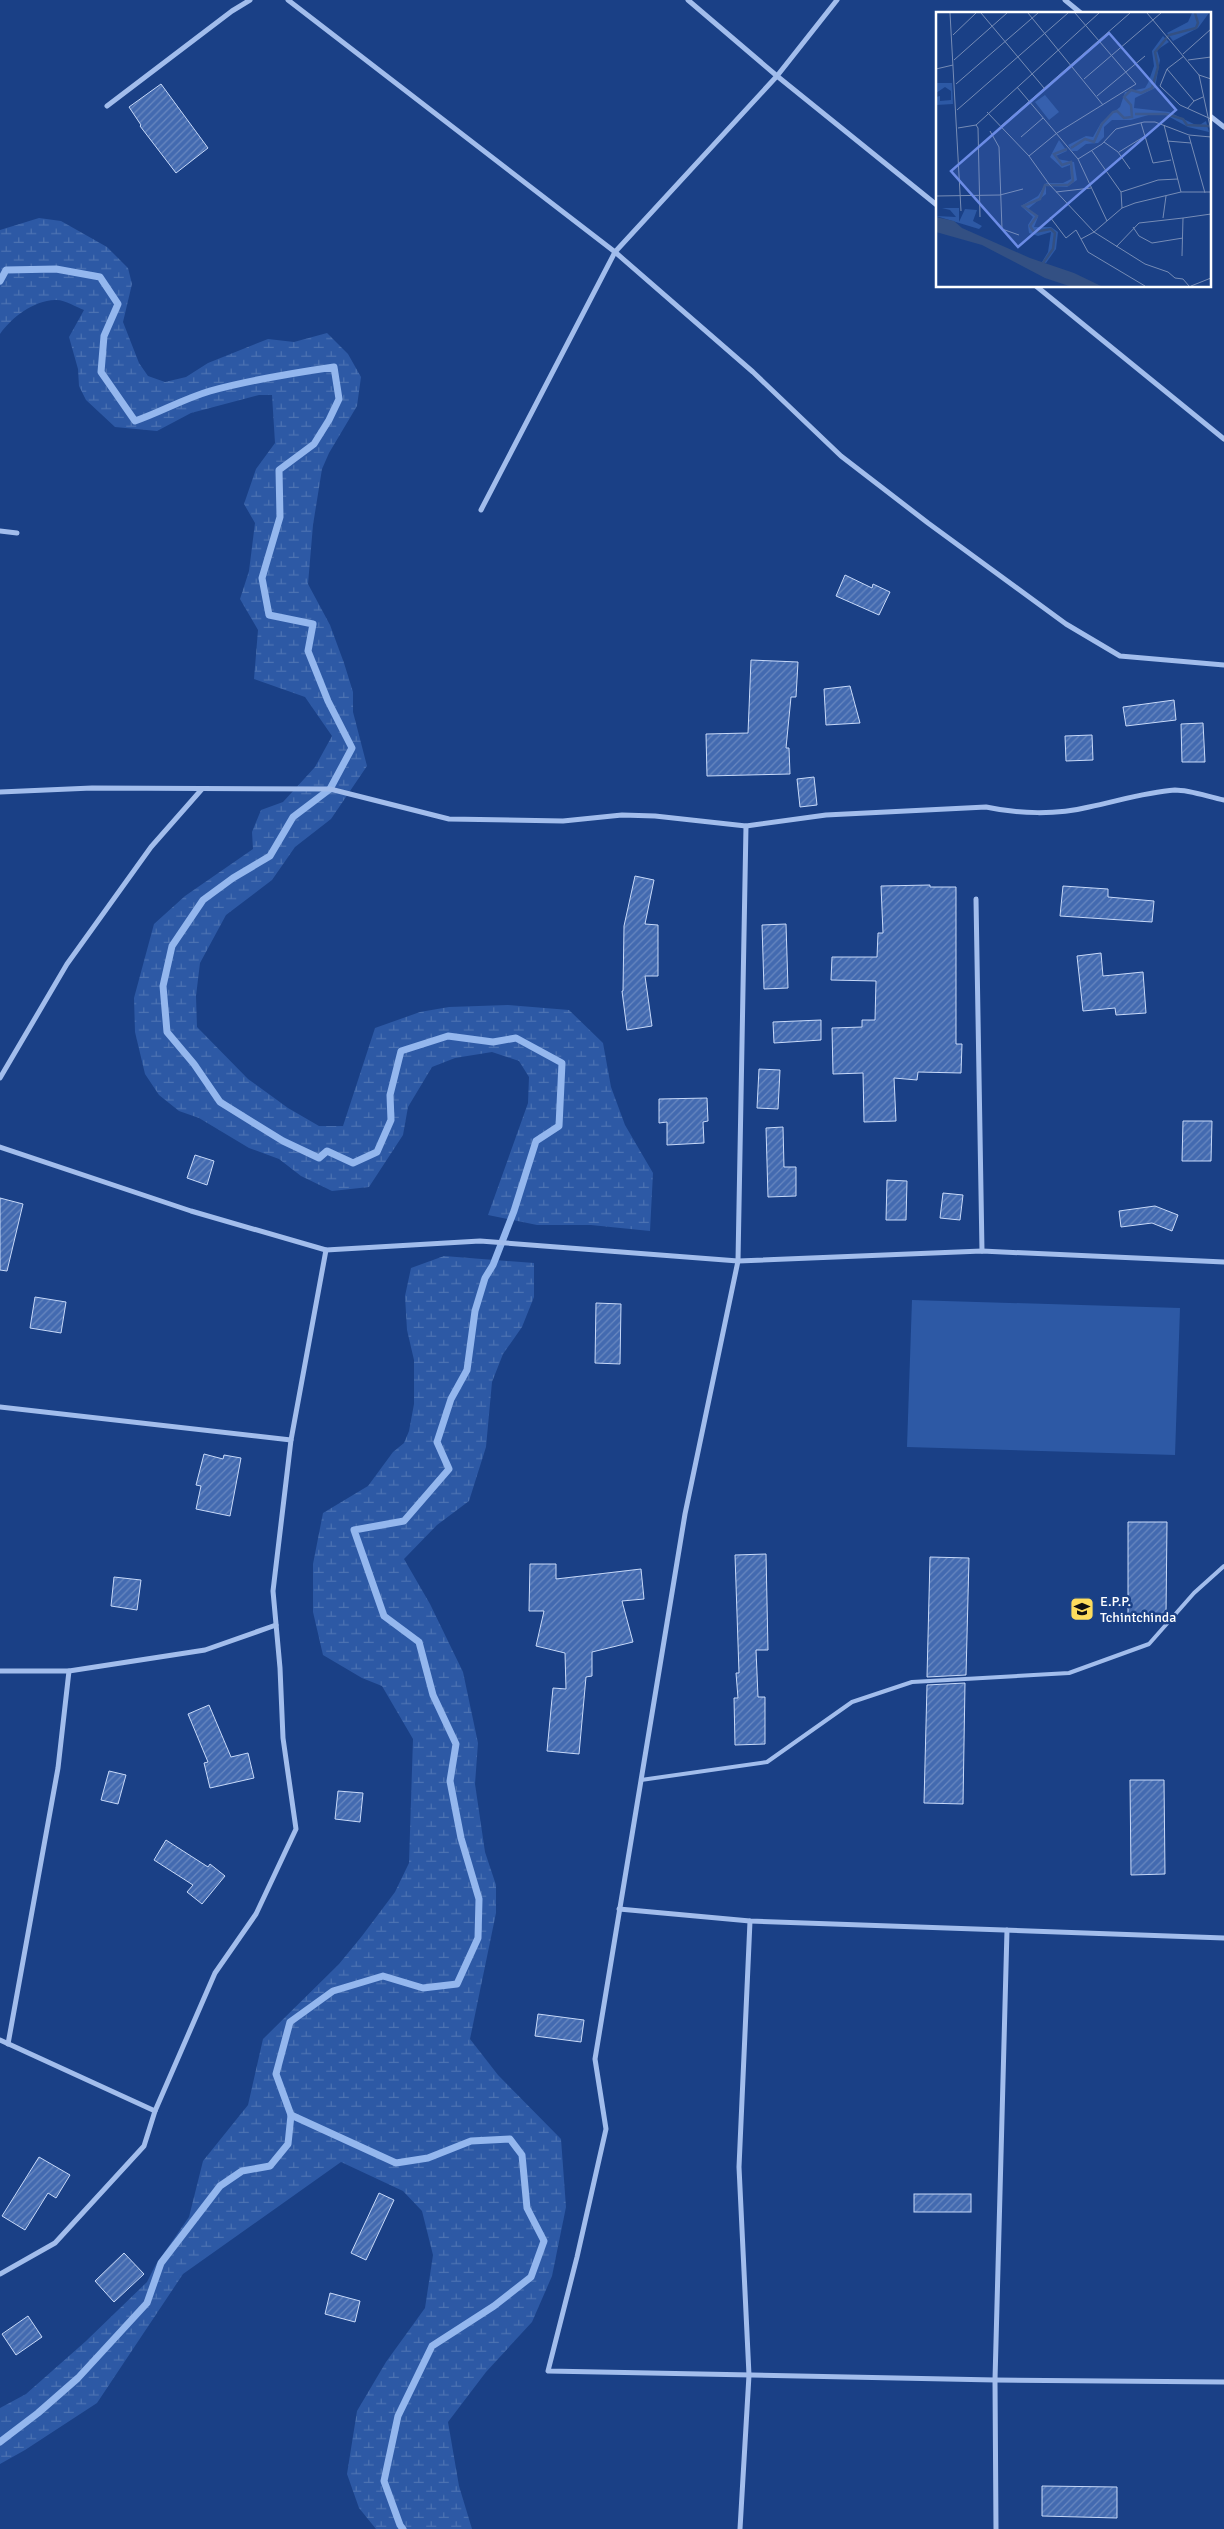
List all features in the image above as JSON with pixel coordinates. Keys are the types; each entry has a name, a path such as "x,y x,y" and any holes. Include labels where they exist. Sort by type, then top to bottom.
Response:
{"street":[{"path":"108,106 232,11 250,0"},
{"path":"288,0 614,252 753,372 841,456 928,523 1066,624 1120,656 1224,665"},
{"path":"688,0 777,76 936,204"},
{"path":"481,510 614,252 777,76 837,0"},
{"path":"1065,0 1080,12"},
{"path":"1212,118 1224,127"},
{"path":"1038,288 1224,438"},
{"path":"0,531 17,533"},
{"path":"0,792 92,788 330,789 449,819 563,822 622,816 655,816 746,826 826,815 986,808 1010,812 1088,808 1122,798 1177,790 1224,800"},
{"path":"0,1078 67,964 151,847 202,788"},
{"path":"746,826 738,1261 685,1514 595,2059 606,2129 548,2371 995,2380 1224,2382"},
{"path":"976,899 982,1251"},
{"path":"0,1147 191,1211 326,1250 480,1241 738,1261 982,1251 1224,1262"},
{"path":"0,2274 55,2243 144,2146 155,2111 215,1972 256,1914 296,1829 283,1738 273,1591 291,1440 326,1250"},
{"path":"0,1407 291,1440"},
{"path":"0,1671 69,1671 205,1650 276,1625"},
{"path":"8,2044 57,1777 69,1671"},
{"path":"619,1910 750,1921 1224,1938"},
{"path":"740,2529 749,2375 739,2167 750,1921"},
{"path":"996,2529 995,2380 1006,1930"},
{"path":"0,2040 155,2111"}],"lane":[{"path":"641,1780 767,1762 852,1702 912,1682 1069,1674 1148,1644 1194,1593 1224,1566"}],"green space":[{"path":"39,218 61,221 107,247 128,268 132,284 123,322 139,363 148,376 165,382 186,377 208,363 268,339 294,342 327,333 348,354 361,377 357,406 329,453 322,469 313,525 308,584 330,625 344,663 353,692 353,712 367,766 331,819 295,847 272,880 226,915 200,963 196,996 197,1027 248,1079 288,1108 319,1126 343,1126 375,1028 420,1012 449,1007 508,1005 569,1010 603,1043 611,1087 625,1125 653,1173 650,1231 591,1225 537,1225 488,1215 528,1103 529,1077 519,1061 492,1052 455,1058 432,1067 408,1107 403,1135 369,1187 332,1191 301,1176 279,1159 249,1148 199,1118 179,1111 159,1095 145,1074 135,1032 134,998 154,924 185,896 253,849 252,832 261,810 283,802 315,767 332,736 305,697 254,679 258,630 240,599 249,571 255,523 244,504 256,469 275,443 272,395 259,395 191,413 157,431 115,427 86,400 79,386 78,369 69,337 84,310 62,301 55,300 39,303 17,316 0,334 0,230"},
{"path":"444,1256 534,1263 534,1297 522,1327 503,1354 492,1382 486,1447 469,1501 437,1525 404,1559 430,1604 463,1672 478,1743 475,1784 485,1852 496,1885 496,1913 470,2039 498,2075 561,2139 566,2207 552,2276 532,2322 486,2372 448,2422 459,2486 472,2529 376,2529 359,2508 347,2474 357,2411 386,2362 425,2308 433,2255 422,2211 403,2191 341,2162 183,2274 97,2403 0,2464 0,2408 26,2394 86,2341 147,2282 155,2266 189,2217 203,2161 248,2105 263,2039 339,1964 395,1892 409,1863 413,1739 382,1686 362,1678 323,1655 313,1612 313,1564 323,1513 368,1486 393,1452 404,1443 409,1431 414,1404 414,1360 407,1330 405,1296 411,1268"},
{"path":"912,1300 1180,1308 1175,1455 907,1447"}],"building":[{"path":"161,84 208,148 176,173 140,126 129,107"},
{"path":"845,575 872,588 873,584 890,592 879,615 836,596"},
{"path":"751,660 798,662 796,697 791,697 786,748 789,748 790,774 707,776 706,734 748,733"},
{"path":"850,686 860,723 826,725 824,689"},
{"path":"1174,700 1176,720 1126,726 1123,707"},
{"path":"1203,723 1205,762 1182,762 1181,724"},
{"path":"1092,735 1093,760 1066,761 1065,736"},
{"path":"814,777 817,805 800,807 797,779"},
{"path":"635,876 654,880 645,924 658,925 658,976 645,976 652,1026 627,1030 622,991 624,926"},
{"path":"930,885 930,887 956,887 956,1044 962,1044 961,1073 918,1072 917,1080 894,1078 896,1121 864,1122 863,1073 833,1074 832,1028 862,1027 862,1020 875,1020 876,981 831,980 832,957 877,957 878,933 883,933 881,886"},
{"path":"1063,886 1108,889 1108,897 1154,901 1152,922 1060,916"},
{"path":"786,924 788,988 764,989 762,925"},
{"path":"1101,953 1103,976 1143,972 1146,1013 1116,1015 1115,1008 1083,1011 1077,956"},
{"path":"821,1020 821,1040 774,1043 773,1022"},
{"path":"759,1069 780,1070 778,1109 757,1108"},
{"path":"707,1098 708,1121 703,1122 704,1143 667,1145 667,1122 659,1123 659,1099"},
{"path":"1183,1121 1212,1121 1211,1161 1182,1161"},
{"path":"783,1127 784,1167 796,1167 796,1196 768,1197 766,1128"},
{"path":"195,1155 214,1161 207,1185 187,1178"},
{"path":"887,1180 907,1181 906,1220 886,1220"},
{"path":"943,1193 963,1195 960,1220 940,1218"},
{"path":"0,1198 23,1204 7,1271 0,1270"},
{"path":"1155,1206 1178,1215 1172,1231 1152,1223 1121,1227 1119,1211"},
{"path":"35,1297 66,1302 61,1333 30,1328"},
{"path":"596,1303 621,1304 620,1364 595,1363"},
{"path":"204,1454 223,1459 224,1455 241,1458 230,1516 196,1509 201,1486 196,1485"},
{"path":"1128,1522 1167,1522 1166,1616 1128,1616"},
{"path":"766,1554 768,1650 756,1650 758,1697 765,1697 765,1744 735,1745 734,1698 738,1698 736,1673 739,1673 735,1555"},
{"path":"930,1557 969,1558 966,1675 927,1677"},
{"path":"530,1564 556,1564 556,1579 641,1569 644,1599 622,1601 633,1642 592,1652 592,1676 586,1677 579,1754 547,1751 553,1688 566,1689 565,1653 536,1646 544,1611 529,1611"},
{"path":"114,1577 141,1580 137,1610 111,1606"},
{"path":"965,1683 963,1804 924,1803 927,1685"},
{"path":"209,1705 231,1757 248,1753 254,1778 210,1788 204,1763 208,1762 188,1714"},
{"path":"109,1771 126,1775 118,1804 101,1800"},
{"path":"1130,1780 1164,1780 1165,1874 1131,1875"},
{"path":"338,1791 363,1793 360,1822 335,1819"},
{"path":"166,1840 208,1867 210,1864 225,1876 202,1904 187,1892 193,1885 154,1860"},
{"path":"538,2014 584,2020 581,2042 535,2036"},
{"path":"39,2157 70,2175 56,2198 48,2193 25,2230 2,2216"},
{"path":"379,2193 394,2200 366,2260 351,2253"},
{"path":"914,2194 971,2194 971,2212 914,2212"},
{"path":"124,2253 144,2274 114,2302 95,2281"},
{"path":"330,2293 360,2301 355,2322 325,2314"},
{"path":"28,2316 42,2337 16,2355 2,2334"},
{"path":"1042,2486 1117,2487 1117,2518 1042,2516"}],"waterway":[{"path":"0,281 6,270 56,269 100,277 118,304 104,336 101,372 135,421 210,391 240,383 334,367 339,399 329,420 314,444 279,470 280,517 262,578 269,615 313,624 308,651 328,701 352,748 330,789 293,817 270,856 233,878 203,900 172,946 163,986 167,1032 194,1064 220,1102 283,1141 319,1158 327,1151 353,1163 377,1152 391,1120 390,1095 401,1051 448,1036 493,1042 516,1038 562,1063 559,1126 536,1141 514,1211 493,1265 485,1278 475,1311 467,1370 451,1399 437,1442 449,1469 404,1521 354,1530 384,1616 419,1642 433,1695 456,1744 450,1781 461,1838 479,1899 478,1938 457,1984 423,1988 383,1976 333,1991 290,2022 276,2074 291,2115 396,2163 428,2158 471,2141 510,2139 522,2155 527,2208 544,2241 531,2277 494,2306 432,2346 398,2416 384,2481 403,2529"},
{"path":"0,2442 38,2413 78,2378 147,2303 161,2263 220,2186 242,2171 270,2166 288,2144 291,2115"}],"place":[{"name":"E.P.P. Tchintchinda","path":"1082,1609"}]}
